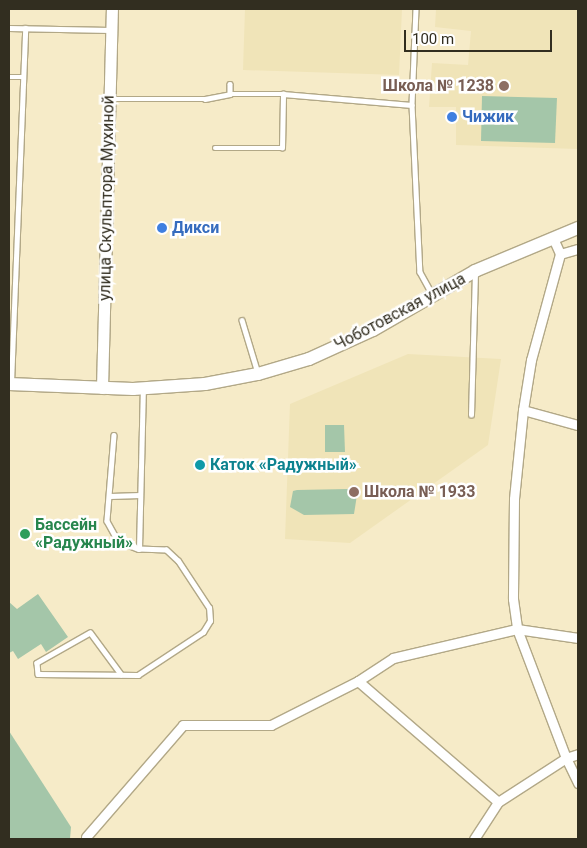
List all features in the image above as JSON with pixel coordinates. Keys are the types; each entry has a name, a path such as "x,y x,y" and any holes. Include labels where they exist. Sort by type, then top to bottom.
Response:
{"main road":[{"name":"Чоботовская улица","path":"10,384 143,388 206,384 258,374 309,359 373,330 475,272 578,228"}],"street":[{"name":"улица Скульптора Мухиной","path":"102,388 112,9"},
{"path":"553,238 560,254 531,360 523,410 514,499 513,599 517,629 566,758 578,783"},
{"path":"560,254 578,249"},
{"path":"523,410 578,425"},
{"path":"86,838 183,725 271,725 358,681 393,658 517,629 578,638"},
{"path":"358,681 498,802"},
{"path":"474,839 498,802 566,758 578,754"}],"lane":[{"path":"416,9 412,105 420,272 432,295"},
{"path":"9,28 112,30"},
{"path":"10,384 11,321 16,268 25,28"},
{"path":"9,77 23,77"},
{"path":"230,84 230,94"},
{"path":"110,100 205,99 230,94 283,94 412,105"},
{"path":"215,148 282,148 283,94"},
{"path":"9,268 16,268"},
{"path":"471,415 475,272"},
{"path":"242,320 258,374"},
{"path":"139,549 143,388"},
{"path":"114,435 107,521 111,532 118,541 139,549 166,550 178,560 209,608 210,621 202,632 138,675 120,675 38,674 37,663 90,633 120,675"},
{"path":"110,496 140,495"}],"shaded area":[{"path":"245,9 402,9 399,75 243,70"},
{"name":"Школа № 1238","path":"436,9 578,9 578,149 456,145 456,107 429,107 432,63 468,65 471,31 435,27"},
{"name":"Школа № 1933","path":"408,354 501,359 488,445 350,543 285,539 290,404"}],"green space":[{"path":"482,96 557,98 555,143 481,141"},
{"path":"325,425 344,425 345,452 325,452"},
{"path":"348,489 357,495 354,514 304,515 290,507 293,491"},
{"path":"38,594 68,637 46,652 41,644 18,659 13,651 9,653 9,602 17,609"},
{"path":"9,731 71,827 70,839 9,839"}],"place":[{"name":"Школа № 1238","path":"504,86"},
{"name":"Чижик","path":"452,117"},
{"name":"Дикси","path":"162,228"},
{"name":"Каток «Радужный»","path":"200,465"},
{"name":"Школа № 1933","path":"354,492"},
{"name":"Бассейн «Радужный»","path":"25,534"}]}
